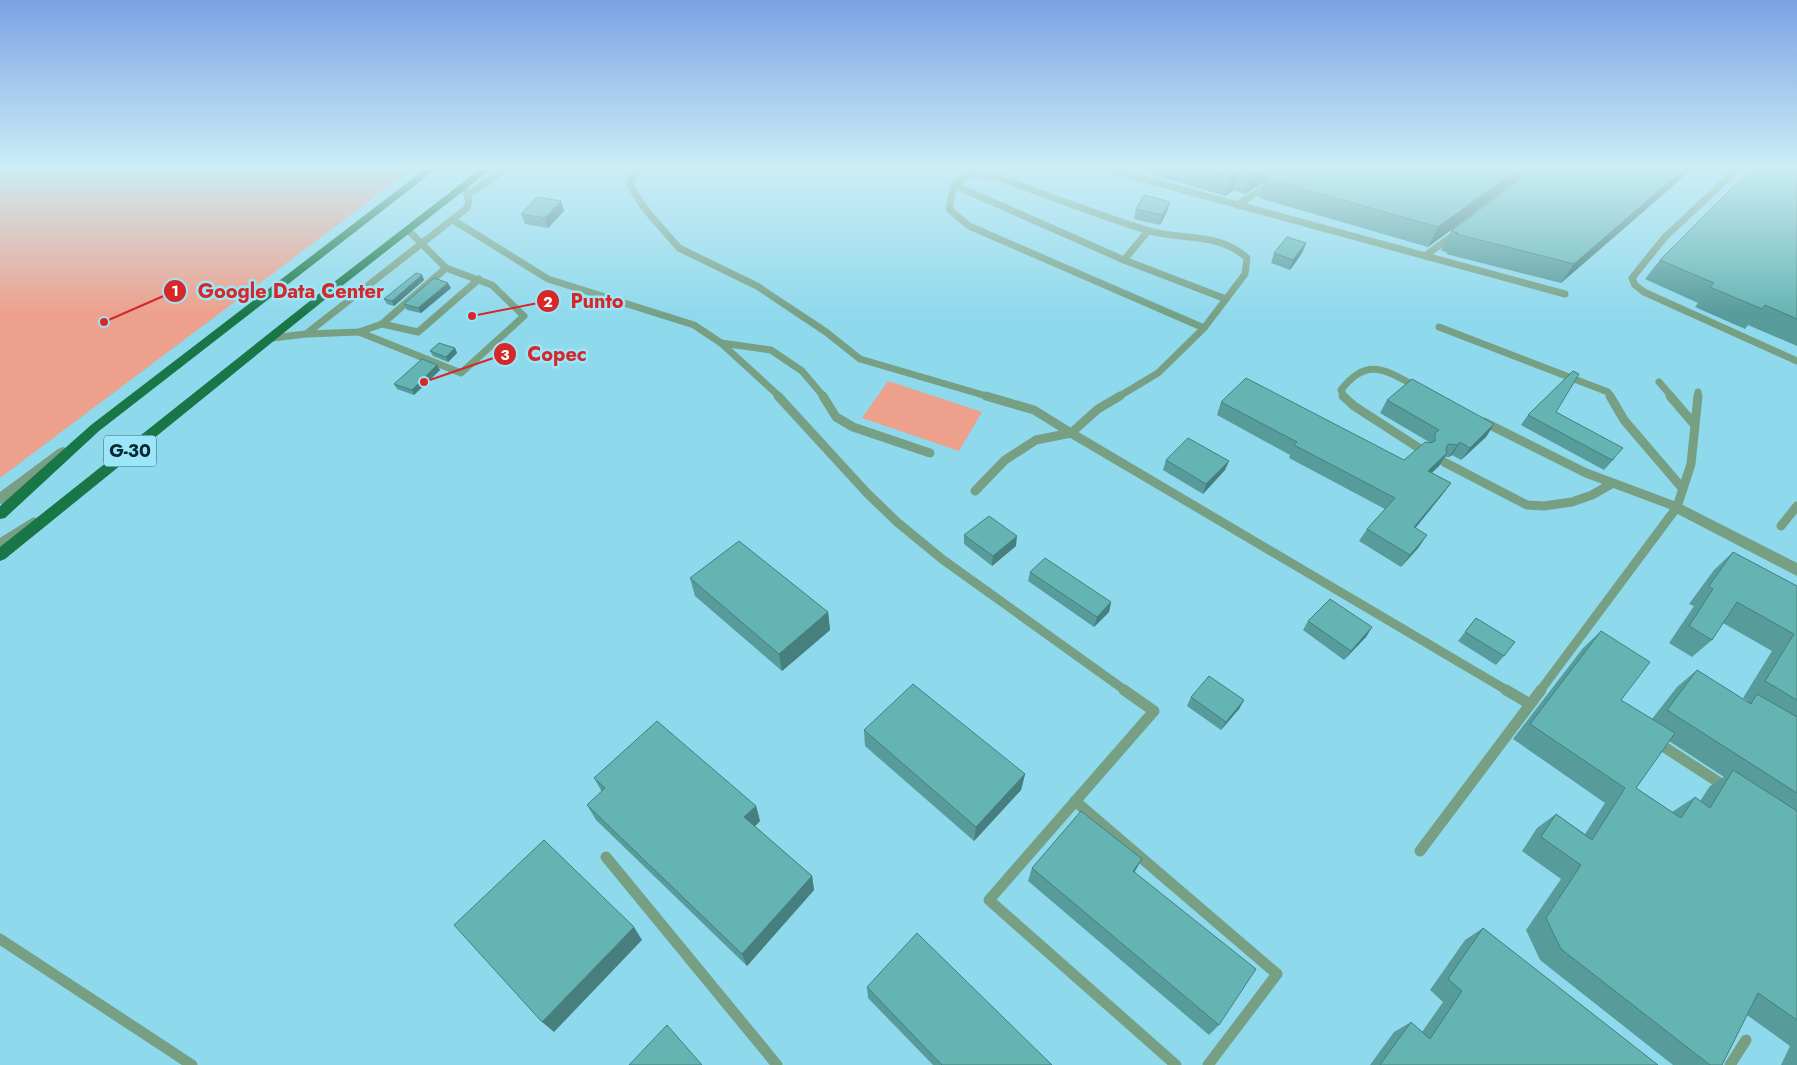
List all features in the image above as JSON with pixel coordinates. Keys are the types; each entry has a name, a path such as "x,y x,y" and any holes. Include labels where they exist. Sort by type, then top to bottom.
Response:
{"main road":[{"name":"G-30","path":"0,514 95,428 371,216"},
{"name":"G-30","path":"0,555 408,230 429,216"}],"street":[{"path":"0,499 95,428"},
{"path":"1677,507 1797,570"}],"lane":[{"path":"306,334 458,216"},
{"path":"651,216 679,248 757,286 826,332 860,359 1034,410 1530,704"},
{"path":"957,216 969,226 1204,328"},
{"path":"1024,216 1124,260 1226,299"},
{"path":"975,491 1005,460 1036,440 1071,433 1098,409 1158,373 1204,328 1245,274 1247,258 1236,248 1208,240 1148,231 1105,216"},
{"path":"1276,216 1565,294"},
{"path":"1688,216 1665,237 1632,278 1636,285 1644,292 1797,361"},
{"path":"453,220 548,279 694,325 721,343 786,403 867,493 898,522 942,559 1154,711 989,900 1176,1065"},
{"path":"1425,256 1463,228"},
{"path":"359,332 461,373 524,316 492,285 446,268 408,230"},
{"path":"1124,260 1148,231"},
{"path":"272,338 306,334 359,332 382,324 446,268"},
{"path":"382,324 418,332 479,279"},
{"path":"1439,327 1608,392 1624,420 1683,489"},
{"path":"721,343 771,350 802,370 826,400 836,418 853,427 930,453"},
{"path":"1422,450 1354,406 1344,398 1341,390 1356,373 1366,369 1376,369 1392,374 1427,392"},
{"path":"1659,382 1694,424"},
{"path":"1420,851 1677,507 1691,464 1698,392"},
{"path":"1478,419 1586,473 1677,507"},
{"path":"1444,462 1527,504 1544,506 1572,502 1592,495 1613,483"},
{"path":"0,543 65,504"},
{"path":"1781,526 1797,506"},
{"path":"1644,733 1732,791"},
{"path":"1075,801 1276,974 1208,1065"},
{"path":"606,857 777,1065"},
{"path":"0,939 192,1065"},
{"path":"1730,1065 1746,1040"}],"shaded area":[{"path":"0,216 350,216 0,478"},
{"path":"888,381 982,412 959,451 862,418"}],"building":[{"path":"531,216 547,216 545,218"},
{"path":"1398,216 1454,216 1438,227"},
{"path":"1472,216 1630,216 1574,264 1456,234 1458,233 1451,231"},
{"path":"1704,216 1797,216 1797,319 1765,305 1762,309 1710,287 1714,283 1660,260"},
{"path":"1287,237 1306,243 1293,260 1274,253"},
{"path":"416,273 422,275 392,301 384,299"},
{"path":"434,278 448,283 418,308 404,304"},
{"path":"439,343 455,348 446,357 430,351"},
{"path":"422,359 437,365 412,390 394,384"},
{"path":"1573,371 1579,374 1556,412 1623,448 1612,460 1528,415"},
{"path":"1246,378 1404,460 1425,442 1435,441 1435,433 1439,430 1387,400 1412,379 1494,424 1470,448 1460,442 1457,445 1448,444 1447,453 1428,471 1451,483 1414,527 1427,535 1410,555 1367,529 1395,498 1294,445 1297,442 1221,402"},
{"path":"1188,438 1229,461 1206,484 1166,460"},
{"path":"989,516 1017,536 993,556 964,535"},
{"path":"739,541 828,612 779,654 690,578"},
{"path":"1733,552 1797,586 1797,700 1765,681 1794,634 1737,602 1712,640 1689,626 1713,589 1709,586"},
{"path":"1045,558 1111,602 1097,617 1030,572"},
{"path":"1330,599 1372,627 1351,651 1308,621"},
{"path":"1476,618 1515,642 1504,656 1465,632"},
{"path":"1601,631 1650,662 1621,700 1675,733 1636,788 1681,818 1695,797 1710,808 1733,770 1797,811 1797,1020 1758,993 1722,1065 1710,1065 1561,949 1546,918 1581,865 1541,837 1556,814 1592,840 1625,788 1530,724"},
{"path":"1697,670 1751,704 1757,694 1797,717 1797,793 1667,710"},
{"path":"1209,676 1244,700 1226,722 1191,697"},
{"path":"913,684 1025,774 976,827 864,730"},
{"path":"657,721 756,806 744,817 812,876 742,954 587,805 605,788 594,778"},
{"path":"1081,811 1142,859 1133,871 1256,969 1219,1025 1032,868"},
{"path":"544,840 634,927 542,1022 454,925"},
{"path":"1483,928 1658,1065 1380,1065 1411,1022 1430,1039 1462,991 1448,979"},
{"path":"917,933 1052,1065 942,1065 867,987"},
{"path":"667,1025 702,1065 629,1065"}],"place":[{"name":"Punto","path":"472,316"},
{"name":"Google Data Center","path":"104,322"},
{"name":"Copec","path":"424,382"}]}
